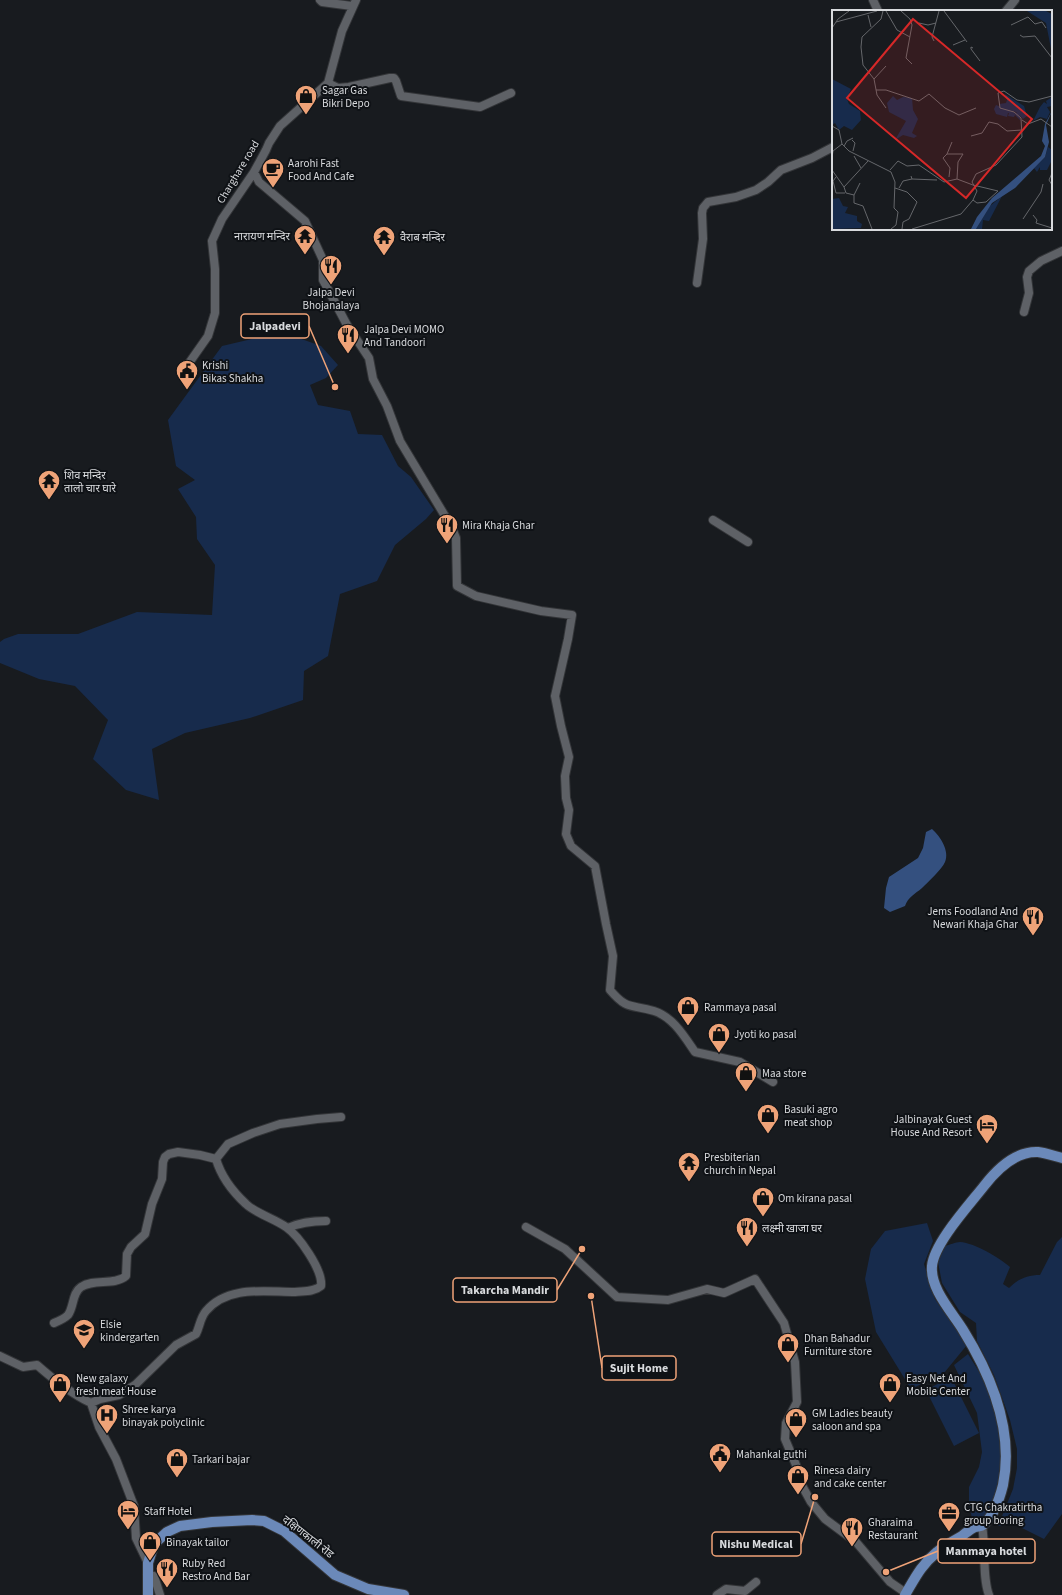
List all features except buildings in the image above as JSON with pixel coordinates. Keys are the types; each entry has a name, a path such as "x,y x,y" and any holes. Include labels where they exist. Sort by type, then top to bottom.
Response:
{"main road":[{"path":"906,1594 920,1568 936,1553 948,1543 961,1537 974,1527 982,1526 989,1519 996,1505 1004,1478 1006,1463 1004,1433 999,1407 984,1371 964,1332 936,1287 932,1267 934,1257 942,1242 993,1174 1009,1161 1024,1154 1038,1152 1062,1158"},
{"name":"दक्षिणकाली रोड","path":"148,1595 148,1563 154,1544 167,1532 180,1526 212,1522 264,1521 284,1531 335,1575 368,1588 404,1595"}],"street":[{"path":"320,0 322,2 354,3 342,31 328,83 338,88 394,78 401,96 480,107 511,93"},
{"path":"873,0 878,10"},
{"path":"1007,10 1015,0"},
{"name":"Charghare road","path":"182,373 208,336 215,313 215,269 212,241 222,219 254,172 269,143 280,126 328,83"},
{"path":"697,283 703,239 702,213 703,208 708,202 736,197 756,190 768,182 781,170 812,158 832,148"},
{"path":"254,172 259,182 305,221 323,260 323,280 346,326 369,358 373,379 387,406 400,441 451,526 456,538 457,586 476,596 541,611 572,615 555,696 560,726 569,757 564,776 566,798 569,810 566,834 572,846 595,866 613,956 610,990 627,1006 655,1011 676,1025 695,1052 740,1062 772,1082"},
{"path":"1024,312 1029,294 1027,277 1029,271 1041,261 1062,251"},
{"path":"713,520 748,542"},
{"path":"216,1159 228,1144 273,1126 297,1121 341,1117"},
{"path":"54,1323 67,1315 78,1290 81,1287 115,1281 126,1276 127,1254 131,1247 145,1234 152,1204 162,1179 163,1162 165,1157 169,1154 178,1152 216,1159"},
{"path":"91,1403 100,1399 119,1395 135,1385 176,1345 196,1334 201,1318 205,1312 224,1297 242,1292 310,1291 321,1286 319,1270 314,1261 288,1228 247,1205 229,1186 219,1168 216,1159"},
{"path":"288,1228 300,1223 326,1221"},
{"path":"526,1227 565,1249 617,1297 668,1300 707,1289 724,1293 755,1279 784,1323 795,1362 797,1402 786,1423 785,1439 796,1465 800,1482 811,1502 825,1519 856,1542 890,1582 906,1594"},
{"path":"0,1356 23,1367 37,1365 74,1395 91,1403 99,1427 116,1459 134,1506 136,1538 148,1563"},
{"path":"982,1526 986,1587 990,1595"},
{"path":"148,1574 154,1576 160,1595"},
{"path":"717,1595 726,1589 745,1590 756,1582"}],"shaded area":[{"path":"282,332 321,346 338,365 326,378 310,385 318,405 350,411 358,434 382,435 398,466 411,477 434,510 426,519 395,545 377,581 340,594 328,656 304,671 303,700 250,718 185,733 152,749 159,800 126,790 93,759 108,720 75,686 39,679 0,663 0,642 18,634 78,634 137,612 212,615 215,565 197,539 196,517 178,489 195,480 176,466 168,420 222,346"},
{"path":"932,829 941,840 945,849 945,862 931,879 910,898 905,906 890,912 884,908 886,888 889,877 918,858 923,848 926,832"},
{"path":"927,1223 933,1241 924,1264 935,1299 967,1345 944,1373 911,1389 876,1332 865,1279 871,1249 885,1231"},
{"path":"1062,1237 1062,1514 1044,1539 1014,1524 998,1526 1013,1489 1017,1468 1017,1449 1010,1420 994,1375 977,1341 976,1323 960,1312 942,1283 938,1262 945,1246 960,1242 973,1245 994,1255 1010,1267 1003,1284 1009,1288 1023,1278 1040,1275 1057,1242"},
{"path":"968,1354 983,1378 994,1404 1003,1432 998,1503 978,1527 973,1522 969,1505 969,1487 979,1467 982,1452 977,1413 954,1365"},
{"path":"951,1377 979,1433 954,1446 926,1390"}],"place":[{"name":"Sagar Gas Bikri Depo","path":"306,116"},
{"name":"Aarohi Fast Food And Cafe","path":"273,188"},
{"name":"नारायण मन्दिर","path":"305,256"},
{"name":"वैराब मन्दिर","path":"384,256"},
{"name":"Jalpa Devi Bhojanalaya","path":"331,286"},
{"name":"Jalpa Devi MOMO And Tandoori","path":"348,354"},
{"name":"Jalpadevi","path":"335,387"},
{"name":"Krishi Bikas Shakha","path":"187,390"},
{"name":"शिव मन्दिर तालो चार घारे","path":"49,500"},
{"name":"Mira Khaja Ghar","path":"447,544"},
{"name":"Jems Foodland And Newari Khaja Ghar","path":"1033,936"},
{"name":"Rammaya pasal","path":"688,1026"},
{"name":"Jyoti ko pasal","path":"719,1054"},
{"name":"Maa store","path":"746,1092"},
{"name":"Basuki agro meat shop","path":"768,1134"},
{"name":"Jalbinayak Guest House And Resort","path":"987,1144"},
{"name":"Presbiterian church in Nepal","path":"689,1182"},
{"name":"Om kirana pasal","path":"763,1218"},
{"name":"लक्ष्मी खाजा घर","path":"747,1248"},
{"name":"Takarcha Mandir","path":"582,1249"},
{"name":"Sujit Home","path":"591,1296"},
{"name":"Elsie kindergarten","path":"84,1350"},
{"name":"Dhan Bahadur Furniture store","path":"788,1364"},
{"name":"New galaxy fresh meat House","path":"60,1404"},
{"name":"Easy Net And Mobile Center","path":"890,1404"},
{"name":"Shree karya binayak polyclinic","path":"107,1434"},
{"name":"GM Ladies beauty saloon and spa","path":"796,1438"},
{"name":"Mahankal guthi","path":"720,1474"},
{"name":"Tarkari bajar","path":"177,1478"},
{"name":"Rinesa dairy and cake center","path":"798,1496"},
{"name":"Nishu Medical","path":"815,1497"},
{"name":"Staff Hotel","path":"128,1530"},
{"name":"CTG Chakratirtha group boring","path":"949,1532"},
{"name":"Gharaima Restaurant","path":"852,1548"},
{"name":"Binayak tailor","path":"150,1562"},
{"name":"Manmaya hotel","path":"886,1572"},
{"name":"Ruby Red Restro And Bar","path":"167,1588"}]}
